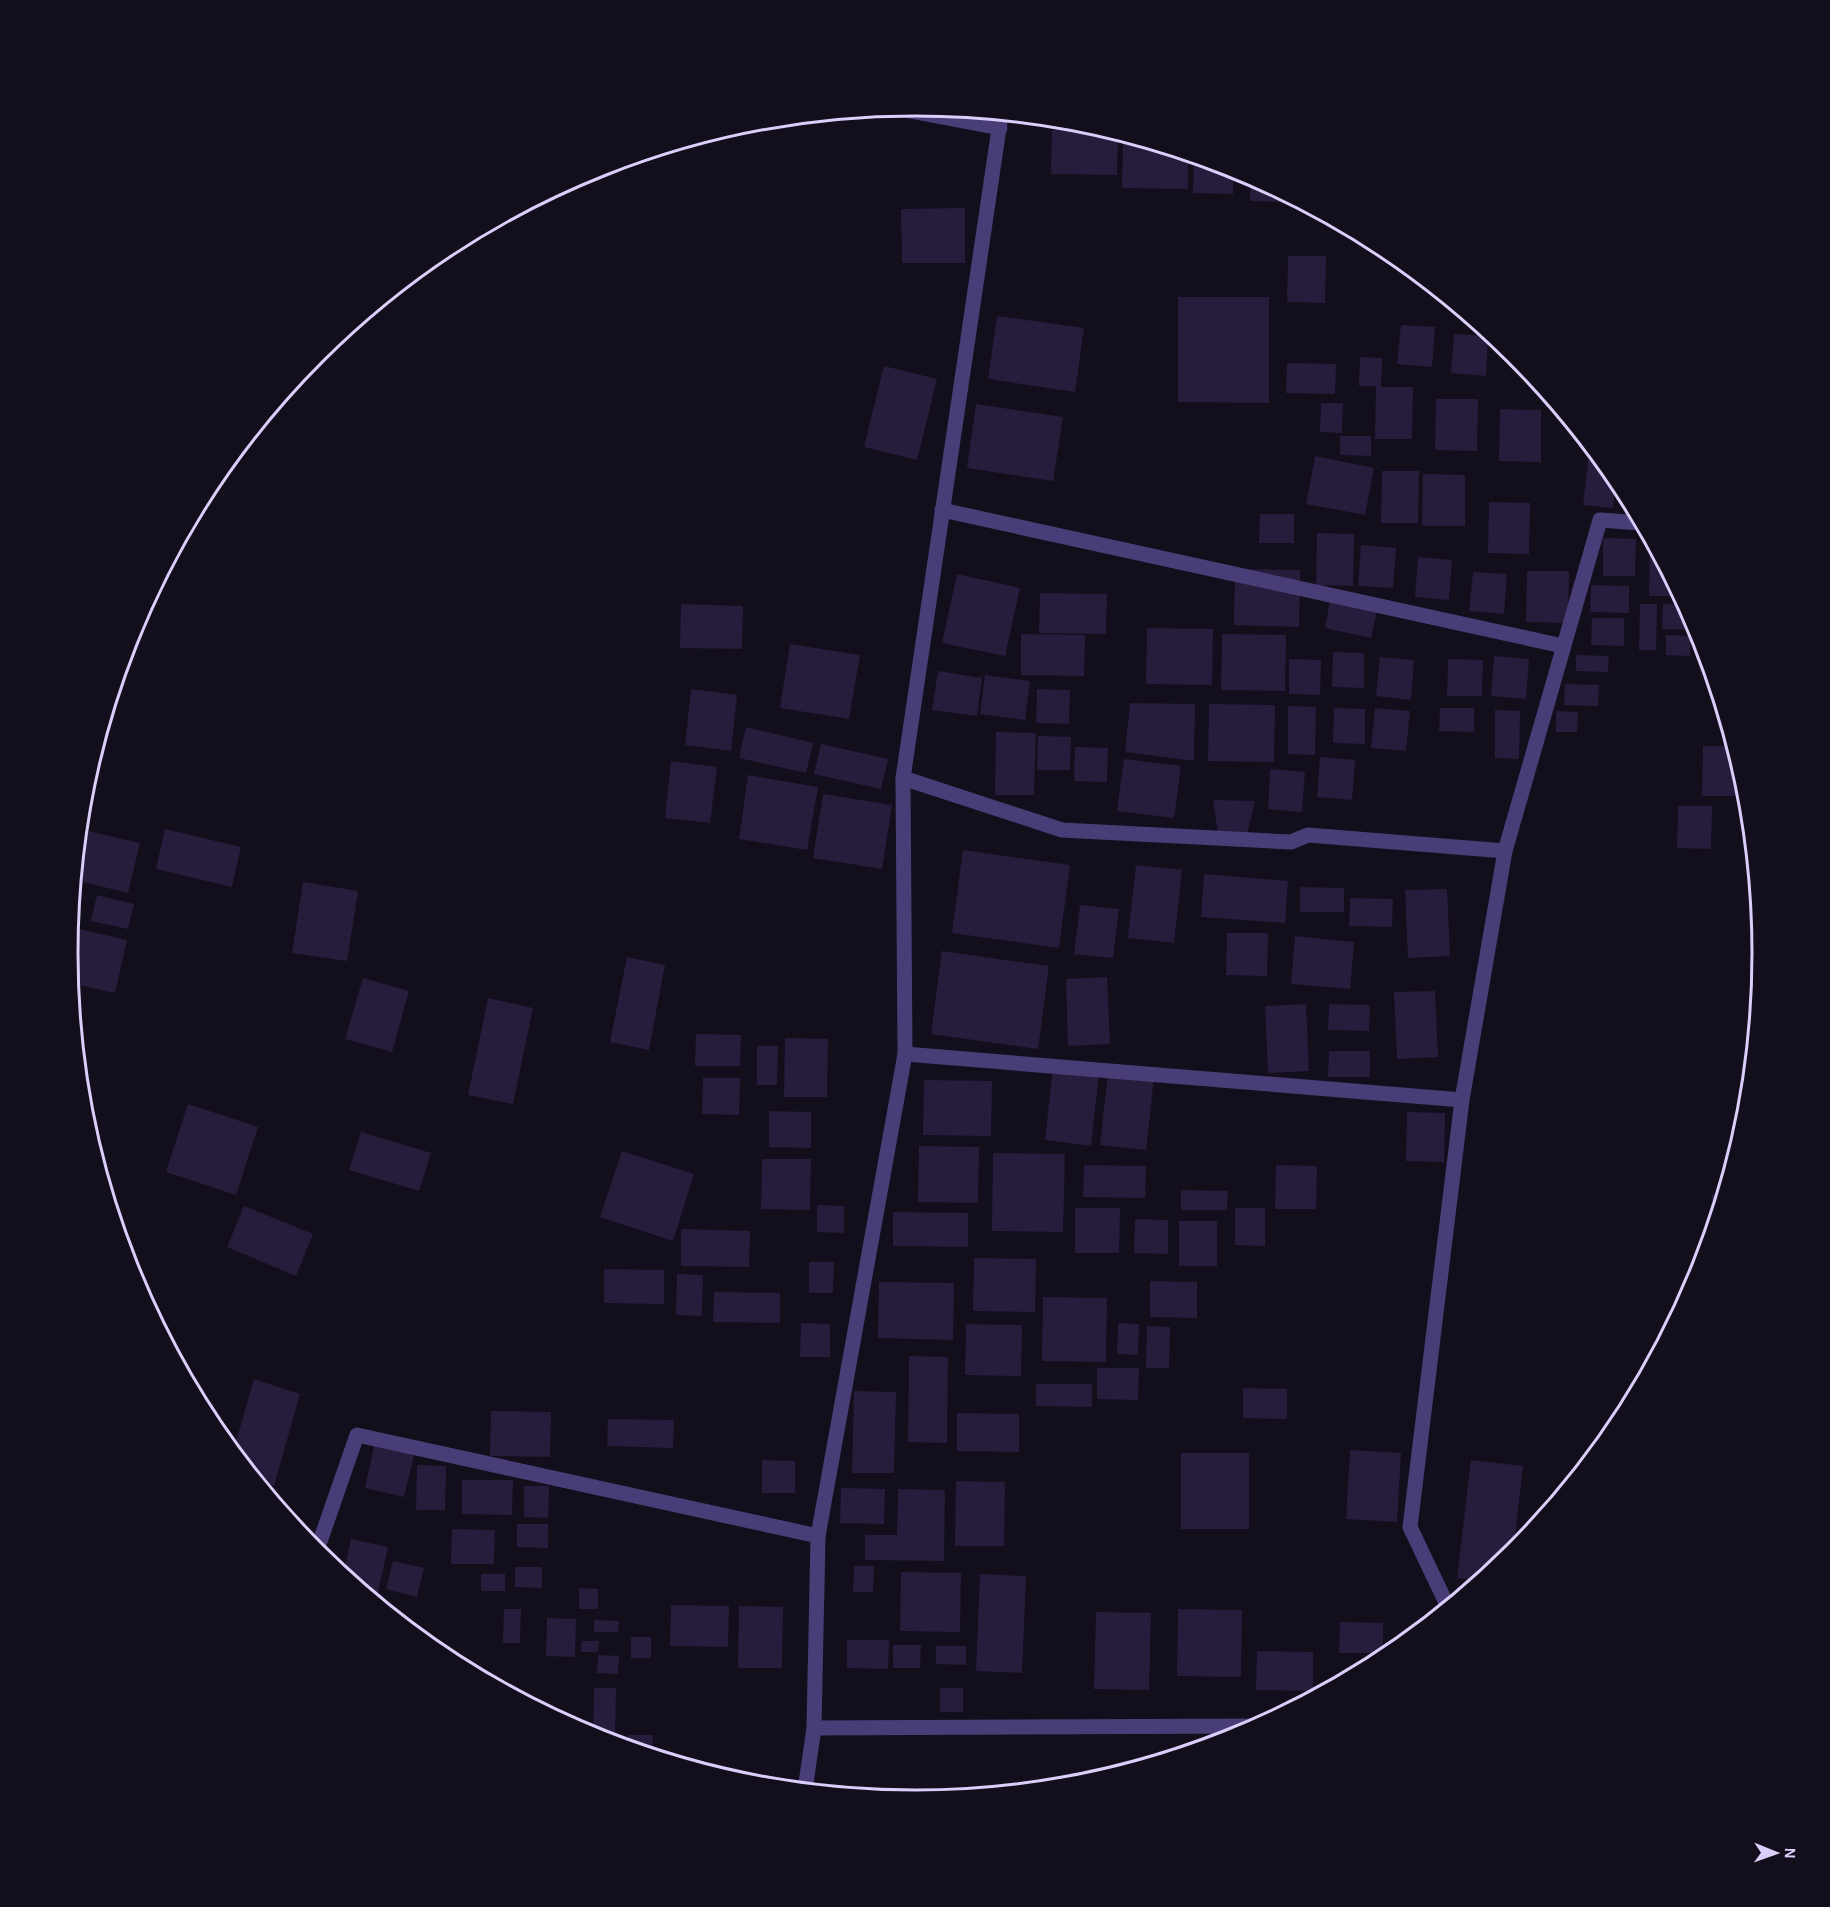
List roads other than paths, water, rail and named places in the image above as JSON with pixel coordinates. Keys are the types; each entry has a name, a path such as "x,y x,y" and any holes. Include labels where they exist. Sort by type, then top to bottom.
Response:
{"street":[{"path":"806,1783 814,1728 818,1536 905,1054 903,778 1000,121"},
{"path":"942,510 1563,646"},
{"path":"1445,1601 1410,1527 1462,1100 1505,851 1599,520 1632,522"},
{"path":"903,778 1062,830 1291,842 1308,835 1505,851"},
{"path":"905,1054 1462,1100"},
{"path":"320,1542 357,1435 818,1536"},
{"path":"814,1728 1237,1726"}]}
